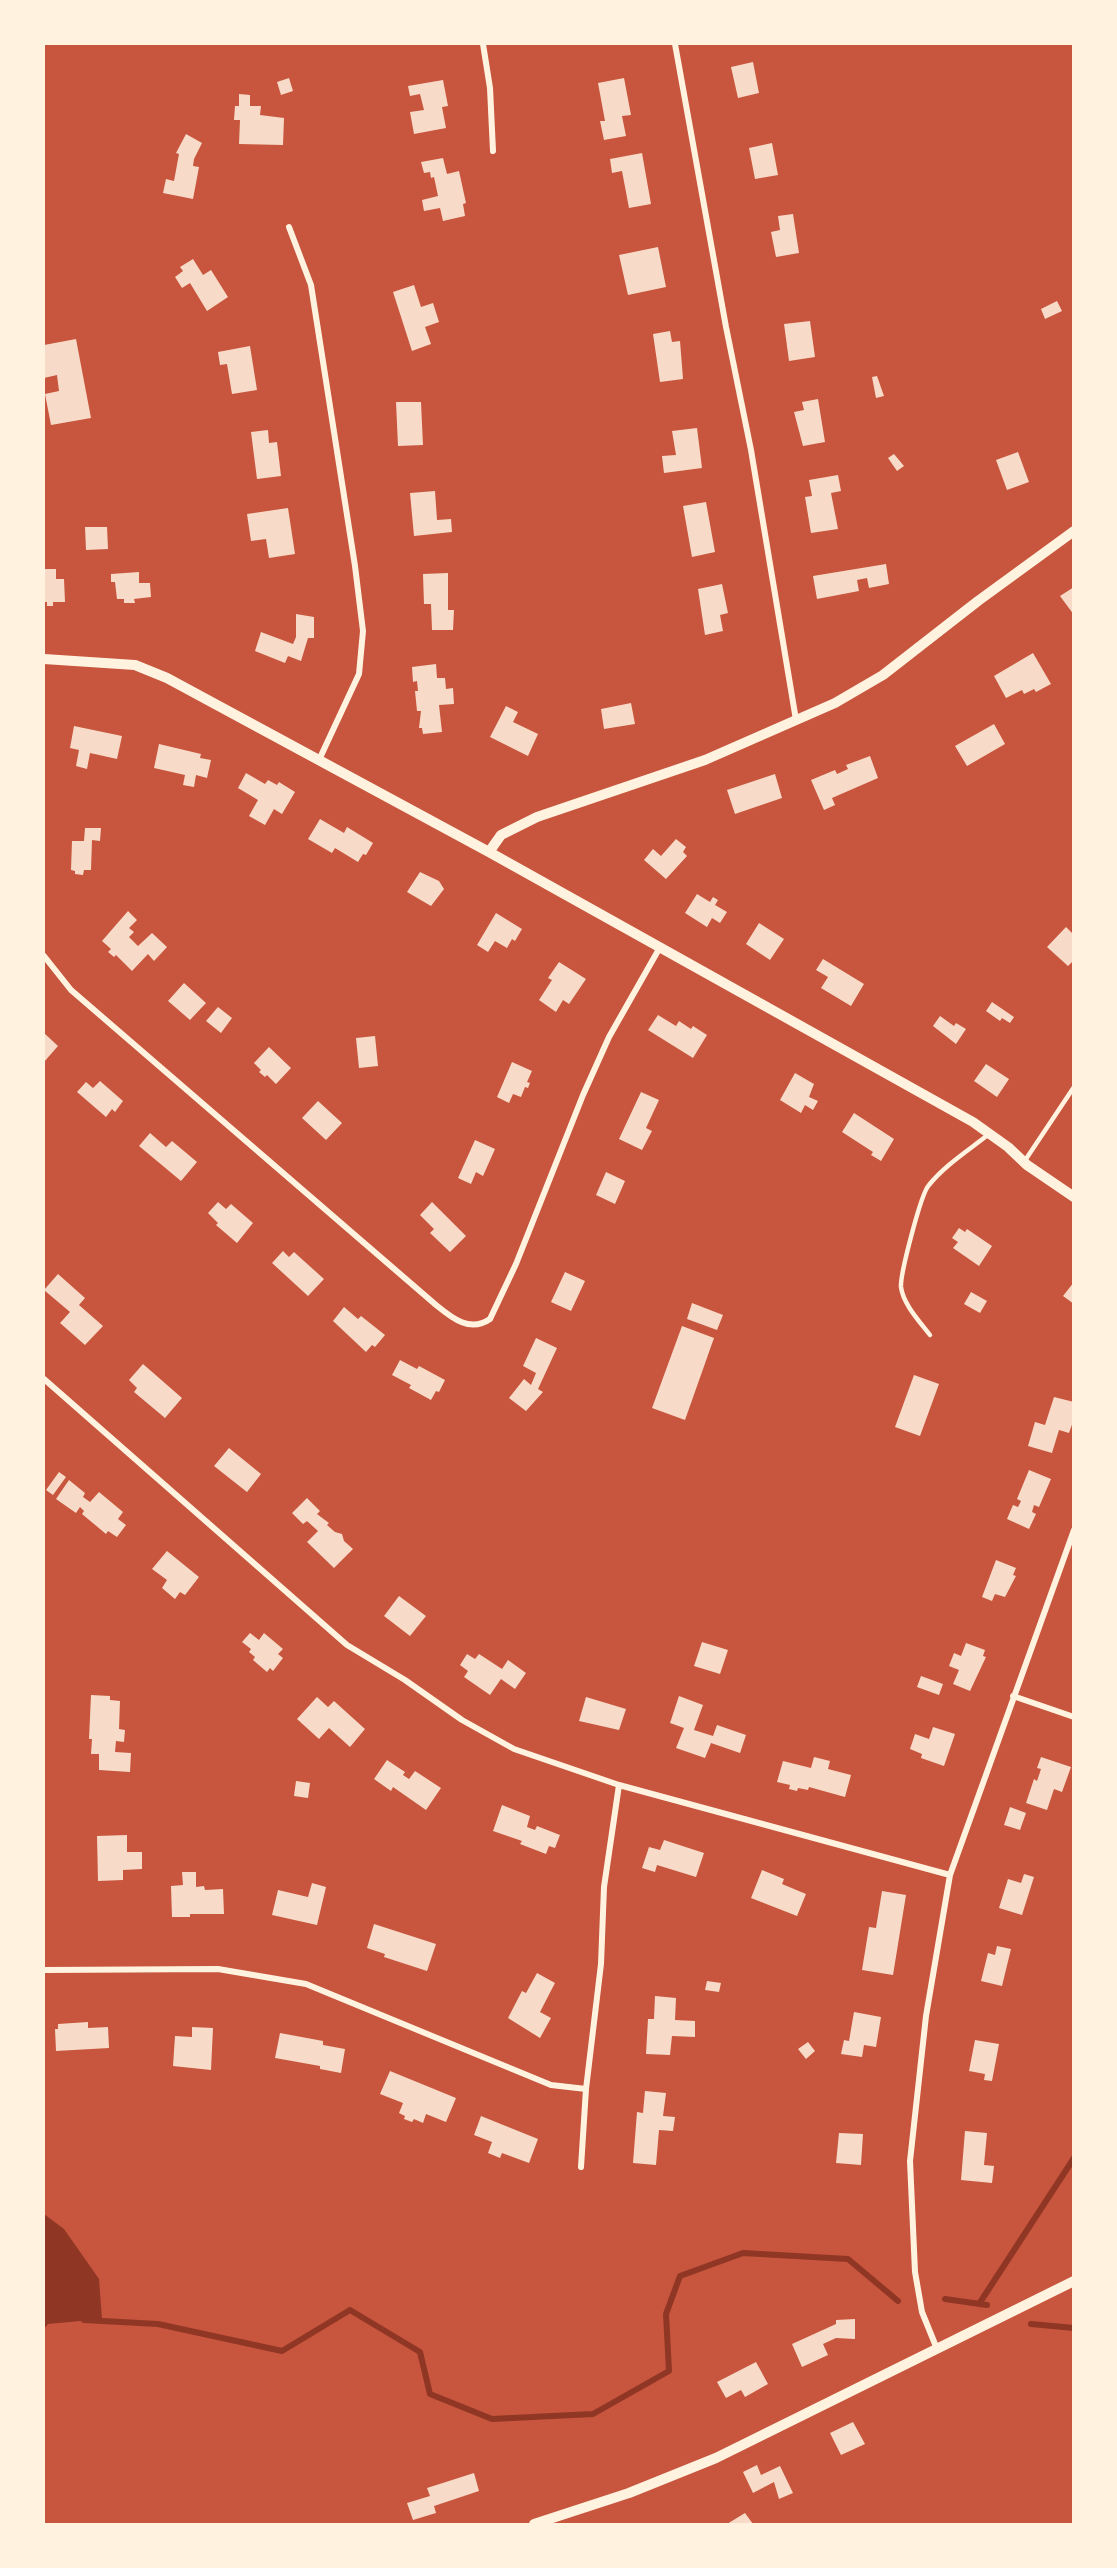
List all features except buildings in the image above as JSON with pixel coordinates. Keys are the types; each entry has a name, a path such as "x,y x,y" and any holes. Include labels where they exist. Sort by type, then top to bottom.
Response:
{"street":[{"path":"483,44 490,88 493,151"},
{"path":"675,44 726,327 753,461 796,720"},
{"path":"289,227 311,285 363,631 359,674 320,760"},
{"path":"489,852 501,835 537,817 705,760 835,704 883,675 1074,531"},
{"path":"44,659 135,665 167,678 489,852 659,949 973,1122 1074,1197"},
{"path":"44,956 71,990 436,1305 464,1325 482,1324 490,1319 516,1264 591,1076 609,1037 659,949"},
{"path":"44,1380 347,1645 405,1680 462,1720 514,1749 619,1785 950,1875"},
{"path":"937,2349 922,2313 915,2272 910,2161 926,2016 950,1875 1074,1530"},
{"path":"1013,1696 1074,1717"},
{"path":"581,2168 586,2089 601,1964 604,1887 619,1785"},
{"path":"44,1970 218,1969 306,1984 551,2085 586,2089"},
{"path":"534,2524 629,2493 716,2458 1074,2281"}],"lane":[{"path":"1024,1162 1074,1087"},
{"path":"930,1335 914,1315 901,1289 903,1272 926,1187 989,1134"}],"shaded area":[{"path":"44,2214 64,2229 99,2279 102,2319 48,2324 44,2329"}],"waterway":[{"path":"979,2304 1074,2158"},
{"path":"84,2320 158,2324 282,2351 350,2310 420,2352 430,2394 492,2419 593,2414 669,2371 666,2314 680,2276 743,2253 848,2259 898,2301"},
{"path":"945,2299 987,2305"},
{"path":"1031,2324 1074,2328"}]}
